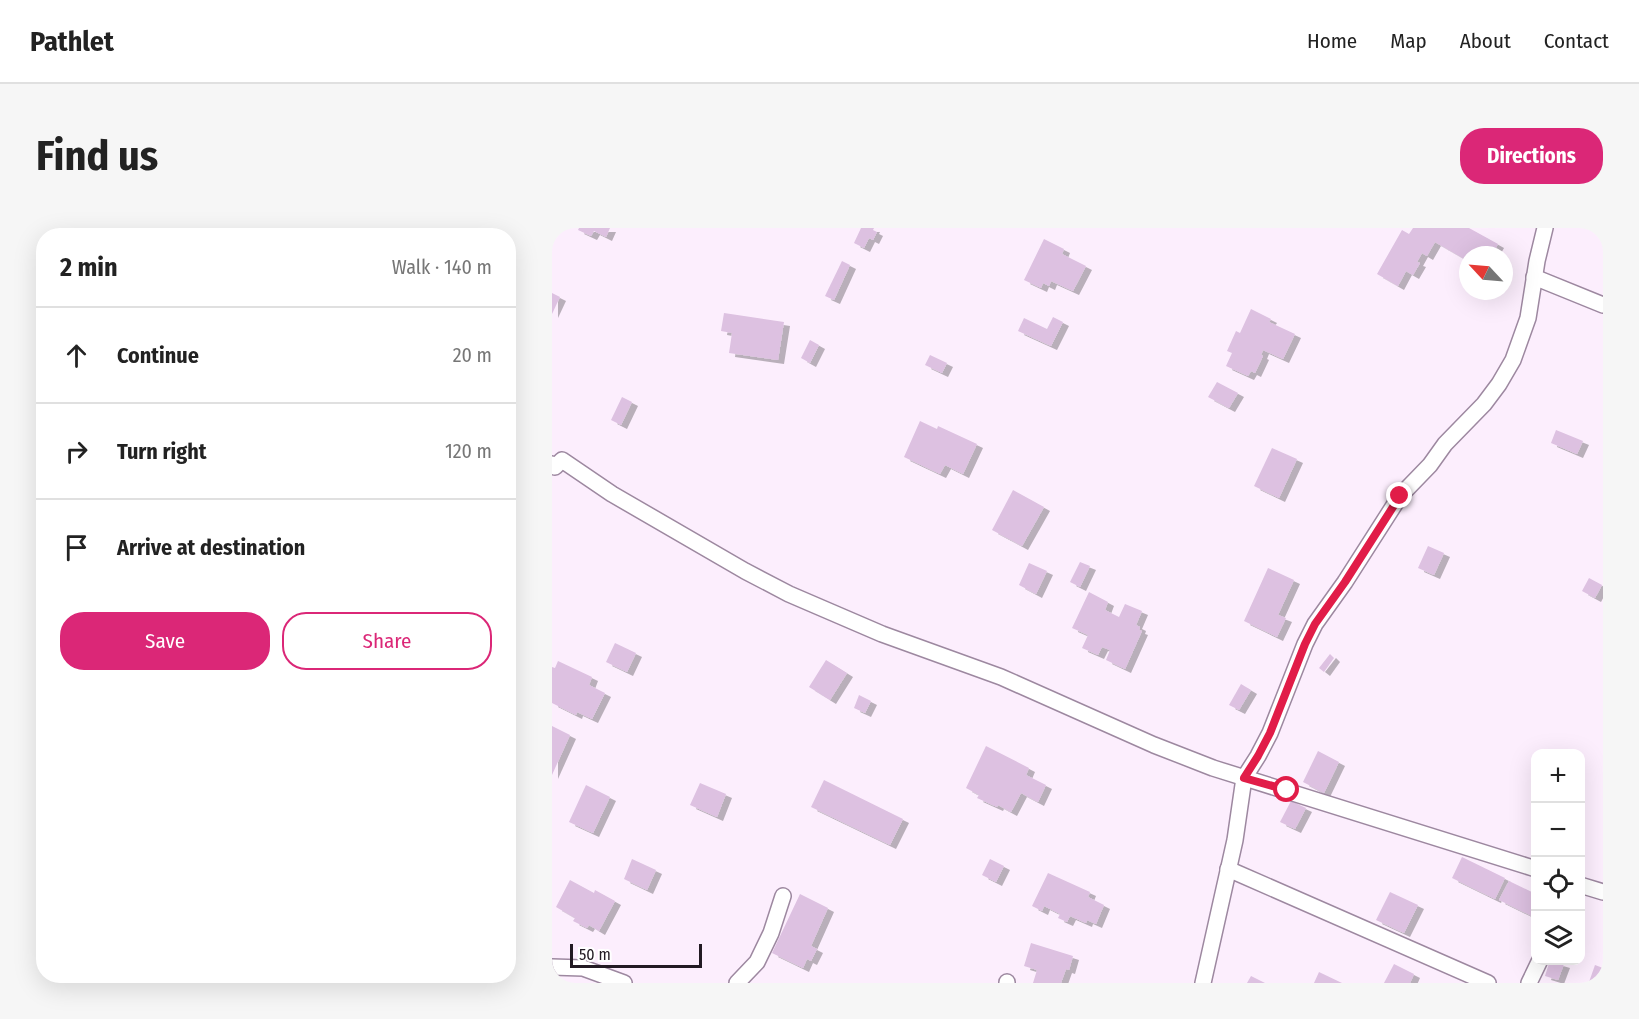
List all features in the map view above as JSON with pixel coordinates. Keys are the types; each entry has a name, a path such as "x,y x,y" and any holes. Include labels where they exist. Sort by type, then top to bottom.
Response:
{"street":[{"path":"1203,983 1234,840 1244,778 1270,733 1315,624 1400,496 1430,465 1445,444 1484,404 1513,360 1528,318 1545,228"},
{"path":"1534,277 1603,305"},
{"path":"553,470 562,460 612,494 789,594 882,634 1011,681 1154,745 1213,768 1531,867"},
{"path":"1228,869 1457,977 1488,983"},
{"path":"1585,886 1603,892"},
{"path":"737,983 757,962 771,933 783,896"},
{"path":"1529,983 1537,965"},
{"path":"552,967 583,968 624,983"}],"building":[{"path":"579,228 610,228 606,237 594,231 591,236 578,230"},
{"path":"861,228 874,228 873,230 877,232 873,240 869,238 864,248 854,243"},
{"path":"1413,228 1469,228 1498,244 1497,246 1459,246 1459,256 1435,242 1427,256 1422,253 1417,262 1420,263 1413,275 1406,271 1398,286 1377,274 1402,230 1409,234"},
{"path":"1044,239 1064,249 1062,254 1086,266 1073,291 1051,281 1049,286 1043,283 1041,288 1024,280"},
{"path":"842,261 850,265 834,300 825,296"},
{"path":"552,293 560,297 552,314"},
{"path":"1251,309 1271,319 1269,322 1295,334 1283,359 1263,350 1261,355 1263,356 1255,373 1251,371 1248,376 1226,366 1232,353 1227,351 1236,331 1240,333"},
{"path":"724,313 784,322 778,360 729,353 732,333 721,331"},
{"path":"1053,317 1063,322 1051,346 1018,331 1024,318 1047,329"},
{"path":"810,340 819,345 810,363 801,358"},
{"path":"930,355 947,363 942,373 925,365"},
{"path":"1217,382 1238,393 1229,408 1208,397"},
{"path":"622,397 632,402 621,425 611,420"},
{"path":"920,421 937,429 938,426 977,444 963,474 945,465 940,474 904,457"},
{"path":"1556,430 1583,441 1577,454 1551,443"},
{"path":"1272,448 1297,459 1279,498 1254,486"},
{"path":"1013,490 1044,507 1022,546 992,530"},
{"path":"1428,546 1444,553 1434,575 1418,568"},
{"path":"1080,562 1090,566 1080,587 1070,582"},
{"path":"1029,563 1047,571 1036,594 1019,585"},
{"path":"1268,568 1294,580 1278,615 1286,618 1277,637 1244,621"},
{"path":"1589,578 1602,585 1595,598 1582,591"},
{"path":"1089,592 1108,602 1105,610 1119,617 1125,604 1142,611 1136,625 1142,631 1125,669 1106,660 1110,650 1102,647 1098,655 1082,648 1088,635 1072,628"},
{"path":"615,643 636,653 627,672 606,662"},
{"path":"1330,654 1334,658 1324,672 1319,668"},
{"path":"826,660 847,673 830,700 809,687"},
{"path":"558,661 592,677 589,685 605,693 592,719 577,712 576,715 552,703 552,667 555,668"},
{"path":"1241,684 1251,690 1239,710 1229,705"},
{"path":"859,695 871,701 865,713 854,708"},
{"path":"552,726 570,735 552,775"},
{"path":"986,746 1029,768 1026,775 1046,785 1038,802 1021,793 1011,812 977,798 979,795 966,788"},
{"path":"1318,751 1339,762 1324,793 1303,782"},
{"path":"824,780 903,819 890,845 811,807"},
{"path":"700,783 726,794 717,817 690,805"},
{"path":"586,785 610,797 593,833 569,822"},
{"path":"1291,801 1306,808 1295,829 1280,822"},
{"path":"1462,857 1505,878 1495,899 1452,878"},
{"path":"632,859 656,870 647,890 624,879"},
{"path":"990,859 1004,866 996,882 982,875"},
{"path":"1048,873 1090,892 1088,897 1104,905 1096,924 1087,920 1086,923 1070,916 1067,922 1058,918 1060,914 1044,906 1042,911 1032,906"},
{"path":"570,880 615,901 599,931 589,925 587,928 573,921 575,918 556,907"},
{"path":"1509,881 1531,892 1531,916 1499,900"},
{"path":"1390,892 1418,905 1404,933 1376,920"},
{"path":"800,894 828,908 811,946 817,949 811,961 807,959 803,968 772,953"},
{"path":"1031,943 1073,956 1069,970 1066,969 1061,983 1033,983 1037,970 1024,966"},
{"path":"1394,964 1414,974 1410,983 1384,983"},
{"path":"1548,965 1564,965 1558,980 1545,976"},
{"path":"1595,965 1603,968 1603,983 1589,982"},
{"path":"1319,972 1342,983 1314,983"},
{"path":"1251,976 1265,983 1247,983"}],"route":[{"path":"1287,790 1244,778 1270,733 1315,624 1400,496"}]}
